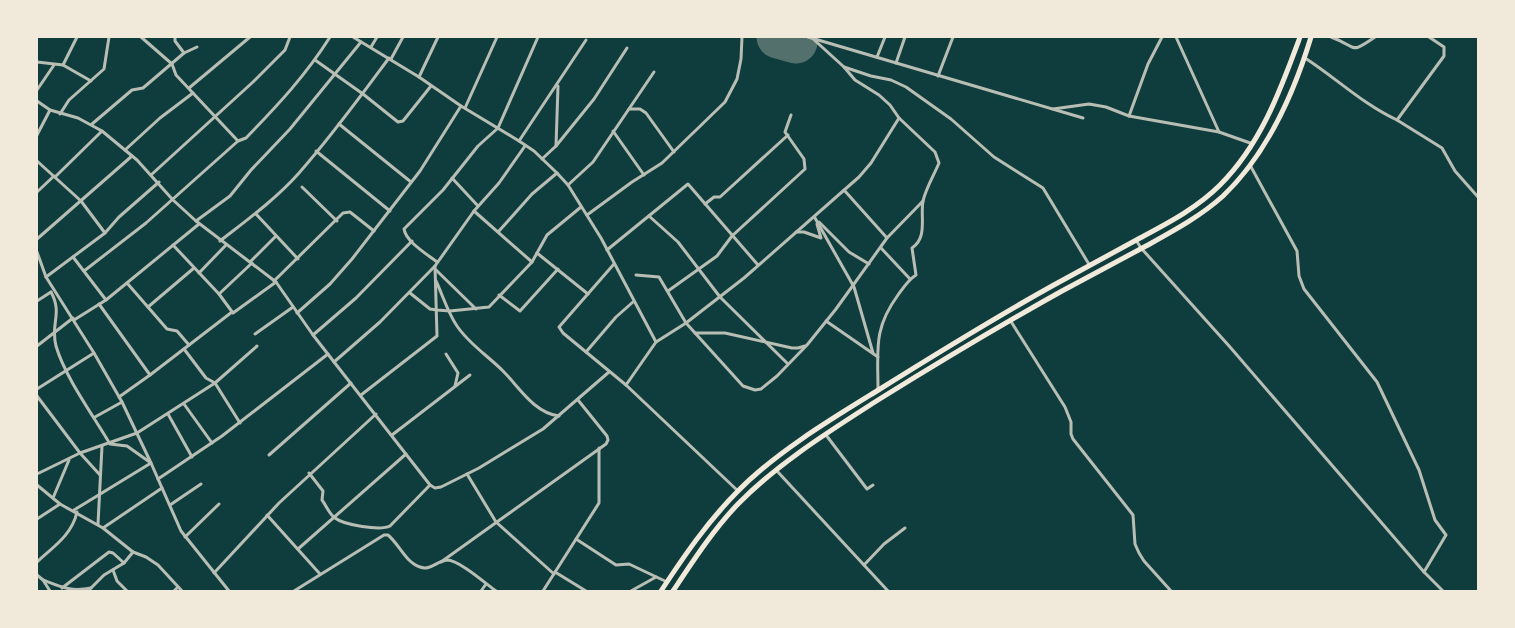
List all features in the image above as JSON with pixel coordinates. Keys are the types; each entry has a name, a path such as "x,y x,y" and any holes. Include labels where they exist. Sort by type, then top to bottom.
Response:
{"highway":[{"path":"661,591 711,522 738,491 780,456 878,390 967,334 1182,214 1207,196 1230,174 1253,144 1279,93 1300,37"},
{"path":"673,591 730,513 748,494 826,435 950,356 1010,320 1184,224 1224,195 1250,165 1272,129 1305,58 1311,37"}],"street":[{"path":"63,65 77,37"},
{"path":"60,114 69,100 104,69 109,37"},
{"path":"141,37 172,64 176,75 238,141"},
{"path":"175,37 175,41 184,53"},
{"path":"188,88 250,37"},
{"path":"152,175 285,50 290,37"},
{"path":"84,271 146,224 238,141 246,138 287,96 315,60 330,37"},
{"path":"353,37 419,76 461,106 519,141 557,173 568,185 580,207 587,214 633,302 656,342"},
{"path":"371,47 377,37"},
{"path":"220,241 256,214 298,174 390,59 403,37"},
{"path":"419,76 438,37"},
{"path":"465,108 497,37"},
{"path":"437,262 406,235 404,229 452,178 478,146 498,128 538,37"},
{"path":"587,214 662,163 725,102 737,79 741,59 742,37"},
{"path":"810,37 1083,118"},
{"path":"810,37 844,67 855,80 879,95 890,105 899,118 935,152 939,163 923,201 921,237 912,248 916,275 910,279 882,320 878,357 878,390"},
{"path":"877,57 885,37"},
{"path":"896,63 905,37"},
{"path":"938,76 953,37"},
{"path":"1129,116 1148,64 1161,38 1156,37"},
{"path":"1176,37 1219,132"},
{"path":"1331,37 1345,42 1354,49 1357,49 1375,37"},
{"path":"1397,120 1444,56 1444,47 1429,37"},
{"path":"519,141 586,40"},
{"path":"37,346 73,319 106,300 173,245 197,222 230,196 251,170 290,129 361,42"},
{"path":"92,124 132,90 143,88 184,53 197,47"},
{"path":"542,159 556,146 594,99 627,48"},
{"path":"1305,58 1334,77 1375,110 1397,120 1442,148 1455,170 1478,197"},
{"path":"315,60 336,73 398,122 400,122 431,86"},
{"path":"37,63 63,65 91,81"},
{"path":"37,90 54,65"},
{"path":"844,67 870,76 891,80 911,90 951,119 994,157 1043,188 1090,266"},
{"path":"568,185 593,162 654,72"},
{"path":"556,146 558,84"},
{"path":"125,150 160,118 193,93"},
{"path":"37,101 50,110 78,118 92,124 102,131 152,175 173,200 197,222 220,241 251,262 275,282 313,335 430,485 436,488 467,474 543,429 609,372"},
{"path":"1051,109 1089,104 1106,107 1129,116 1219,132 1253,144"},
{"path":"297,313 330,284 390,211 461,106"},
{"path":"629,109 640,109 646,113 674,152"},
{"path":"37,135 50,110"},
{"path":"668,291 717,256 732,236 805,169 804,159 785,128 791,115"},
{"path":"626,385 656,342 686,323 720,297 844,190 871,163 899,118"},
{"path":"339,124 411,182"},
{"path":"37,192 102,131"},
{"path":"613,131 644,175"},
{"path":"705,204 714,197 720,197 788,135"},
{"path":"361,395 434,339 438,332 436,281 437,262 474,211 499,184 525,146"},
{"path":"316,151 390,211"},
{"path":"37,239 132,156"},
{"path":"37,161 81,201 105,233"},
{"path":"1250,165 1297,251 1299,276 1304,289 1374,378 1419,470 1435,520 1446,535 1424,572"},
{"path":"499,231 532,194 557,173"},
{"path":"452,178 478,206"},
{"path":"46,277 105,233 119,217 158,182"},
{"path":"607,250 688,184 758,265"},
{"path":"302,187 337,221"},
{"path":"844,190 887,238"},
{"path":"636,275 659,277 686,323 743,386 748,389 761,389 807,345 854,286 887,238 923,201"},
{"path":"410,293 430,309 450,311 489,307 532,262 547,236 580,207"},
{"path":"474,211 499,231 532,262"},
{"path":"119,397 150,376 232,312 235,312 275,282 337,221 343,213 350,212 374,231"},
{"path":"256,214 298,259"},
{"path":"649,216 678,242 720,297 788,364"},
{"path":"795,232 804,232 821,238 814,217"},
{"path":"814,217 849,252 869,264"},
{"path":"814,217 854,286 873,353"},
{"path":"220,294 276,236"},
{"path":"1136,240 1141,248 1230,347 1424,572 1443,591"},
{"path":"313,335 356,298 412,241"},
{"path":"173,245 220,294 232,312"},
{"path":"199,273 226,245"},
{"path":"880,248 910,279"},
{"path":"37,252 46,277 94,353 122,402 185,537 229,591"},
{"path":"537,253 588,294"},
{"path":"73,257 106,300"},
{"path":"614,264 559,327 609,372 626,385 738,491"},
{"path":"148,307 194,268"},
{"path":"334,362 380,322 436,268"},
{"path":"436,268 474,308 477,309"},
{"path":"500,295 520,311 558,269"},
{"path":"436,281 456,324 467,340 503,371 519,390 533,402 550,414 559,416"},
{"path":"127,283 167,329 177,331 189,345"},
{"path":"37,301 54,290"},
{"path":"51,292 58,310 54,332 56,346 66,370 110,444"},
{"path":"586,352 616,317 633,302"},
{"path":"100,304 150,376"},
{"path":"255,334 293,307"},
{"path":"1010,320 1065,407 1071,422 1071,434 1077,446 1093,462 1133,515 1135,544 1144,561 1170,591"},
{"path":"826,321 878,357"},
{"path":"695,333 725,333 798,348 807,345"},
{"path":"37,474 69,460 80,453 110,444 137,433 215,383 257,346"},
{"path":"184,349 206,378 215,383 240,423"},
{"path":"37,389 94,353"},
{"path":"158,479 240,423 328,354"},
{"path":"446,354 458,373 454,388"},
{"path":"392,435 470,375"},
{"path":"269,455 351,383"},
{"path":"37,396 80,453 100,475"},
{"path":"294,591 384,535 388,535 412,563 421,568 428,568 441,562 606,444 608,440 607,436 578,400"},
{"path":"95,417 122,402"},
{"path":"184,404 212,443"},
{"path":"168,414 192,457"},
{"path":"214,573 267,515 309,473 376,414"},
{"path":"826,435 867,489 873,485"},
{"path":"110,444 126,446 151,463"},
{"path":"98,525 102,446"},
{"path":"543,591 599,503 599,448"},
{"path":"298,549 406,454"},
{"path":"53,498 69,460"},
{"path":"74,510 151,463"},
{"path":"777,471 888,591"},
{"path":"309,473 323,491 322,500 334,518 346,523 383,529 390,526 430,485"},
{"path":"467,474 496,522 555,573 586,591"},
{"path":"170,505 201,484"},
{"path":"37,485 60,504 74,510 103,528 133,552 146,557 158,565 182,591"},
{"path":"103,528 162,488"},
{"path":"37,519 60,504"},
{"path":"185,537 219,504"},
{"path":"37,562 65,537 72,527 77,512"},
{"path":"267,515 320,574"},
{"path":"864,565 884,544 905,528"},
{"path":"576,539 616,565 629,564 667,582"},
{"path":"62,588 109,552 113,553 124,563"},
{"path":"88,591 104,575 124,563 133,552"},
{"path":"441,562 454,562 496,591"},
{"path":"114,570 117,581 127,591"},
{"path":"37,575 43,580 62,588 74,590 91,588"},
{"path":"631,591 656,576"},
{"path":"43,580 50,591"},
{"path":"481,591 486,584"},
{"path":"174,591 178,587"}],"runway":[{"path":"778,37 796,42"}]}
